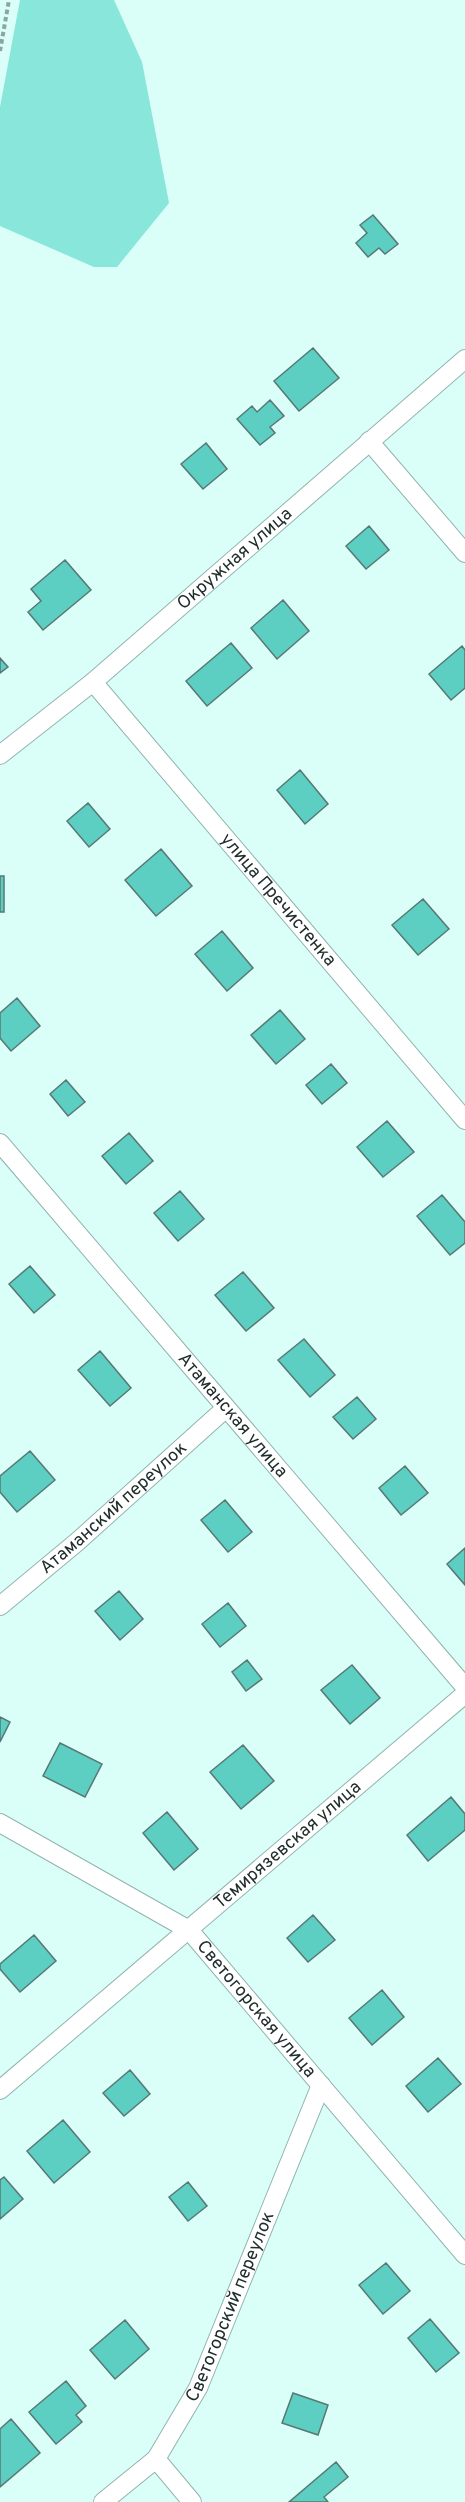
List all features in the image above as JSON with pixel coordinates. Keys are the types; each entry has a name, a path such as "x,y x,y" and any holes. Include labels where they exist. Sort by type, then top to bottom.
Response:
{"street":[{"name":"Окружная улица","path":"0,755 93,682 465,359"},
{"path":"369,441 465,553"},
{"name":"улица Пречистенка","path":"93,682 465,1120"},
{"name":"Атаманская улица","path":"0,1143 465,1687"},
{"name":"Атаманский переулок","path":"0,1606 76,1542 226,1408"},
{"name":"Темирязевская улица","path":"0,2090 465,1694"},
{"name":"Светогорская улица","path":"0,1823 189,1930 465,2254"},
{"name":"Светогорский переулок","path":"104,2502 156,2459 198,2388 321,2085"},
{"path":"156,2459 192,2502"}],"path":[{"path":"0,51 9,0"}],"shaded area":[{"path":"20,0 114,0 142,62 169,203 117,267 94,267 0,226 0,107"}],"building":[{"path":"373,215 398,244 385,254 379,248 368,257 356,243 367,233 360,225"},
{"path":"313,348 339,378 299,411 274,381"},
{"path":"270,400 284,416 270,427 275,433 260,445 237,419 252,406 257,412"},
{"path":"206,443 227,469 203,489 181,464"},
{"path":"369,526 389,550 366,569 346,546"},
{"path":"65,560 91,590 43,630 28,612 41,601 31,589"},
{"path":"283,600 309,631 277,659 251,628"},
{"path":"231,643 252,668 207,706 186,681"},
{"path":"462,646 465,650 465,688 451,700 429,674"},
{"path":"0,658 8,667 0,673"},
{"path":"300,770 328,804 305,824 277,790"},
{"path":"88,803 110,829 89,847 67,821"},
{"path":"161,849 192,886 156,916 125,880"},
{"path":"0,876 4,876 4,912 0,912"},
{"path":"423,899 449,929 418,955 392,925"},
{"path":"222,931 253,968 227,991 195,954"},
{"path":"17,998 40,1026 11,1051 0,1038 0,1013"},
{"path":"280,1010 305,1039 276,1064 251,1035"},
{"path":"331,1064 347,1083 322,1104 306,1085"},
{"path":"66,1080 85,1102 68,1116 50,1094"},
{"path":"387,1121 414,1152 383,1177 357,1147"},
{"path":"129,1133 153,1161 126,1184 102,1156"},
{"path":"180,1191 204,1219 178,1241 154,1213"},
{"path":"442,1195 465,1222 465,1243 450,1255 417,1216"},
{"path":"30,1266 55,1295 34,1313 9,1284"},
{"path":"243,1272 274,1308 246,1331 215,1295"},
{"path":"304,1339 335,1375 310,1397 278,1360"},
{"path":"100,1351 131,1388 110,1406 78,1370"},
{"path":"357,1397 376,1419 353,1439 333,1417"},
{"path":"30,1451 55,1480 17,1512 0,1492 0,1476"},
{"path":"405,1466 428,1493 401,1515 379,1488"},
{"path":"225,1500 252,1532 228,1552 201,1520"},
{"path":"465,1548 465,1585 447,1564"},
{"path":"119,1591 143,1619 120,1640 95,1611"},
{"path":"228,1603 246,1626 220,1647 202,1624"},
{"path":"247,1660 262,1679 246,1691 232,1672"},
{"path":"352,1665 380,1698 350,1724 321,1690"},
{"path":"0,1717 10,1722 0,1742"},
{"path":"60,1743 102,1764 85,1797 43,1776"},
{"path":"243,1745 274,1781 241,1809 210,1772"},
{"path":"451,1797 465,1814 465,1830 428,1861 407,1835"},
{"path":"167,1812 198,1849 174,1870 143,1833"},
{"path":"313,1915 335,1940 308,1962 287,1938"},
{"path":"34,1935 56,1961 20,1992 0,1969 0,1964"},
{"path":"382,1990 404,2017 372,2045 349,2018"},
{"path":"438,2058 461,2084 428,2112 406,2086"},
{"path":"130,2070 150,2094 124,2116 103,2093"},
{"path":"63,2120 90,2152 54,2183 27,2151"},
{"path":"4,2177 23,2199 0,2219 0,2180"},
{"path":"188,2182 207,2206 188,2221 169,2197"},
{"path":"386,2263 410,2291 383,2314 359,2285"},
{"path":"430,2319 459,2353 436,2372 408,2338"},
{"path":"125,2320 149,2349 115,2379 90,2350"},
{"path":"66,2381 86,2406 76,2415 82,2422 56,2444 29,2412"},
{"path":"293,2393 328,2405 318,2435 282,2423"},
{"path":"11,2419 40,2453 0,2487 0,2429"},
{"path":"336,2462 348,2477 324,2497 328,2502 289,2502"}]}
